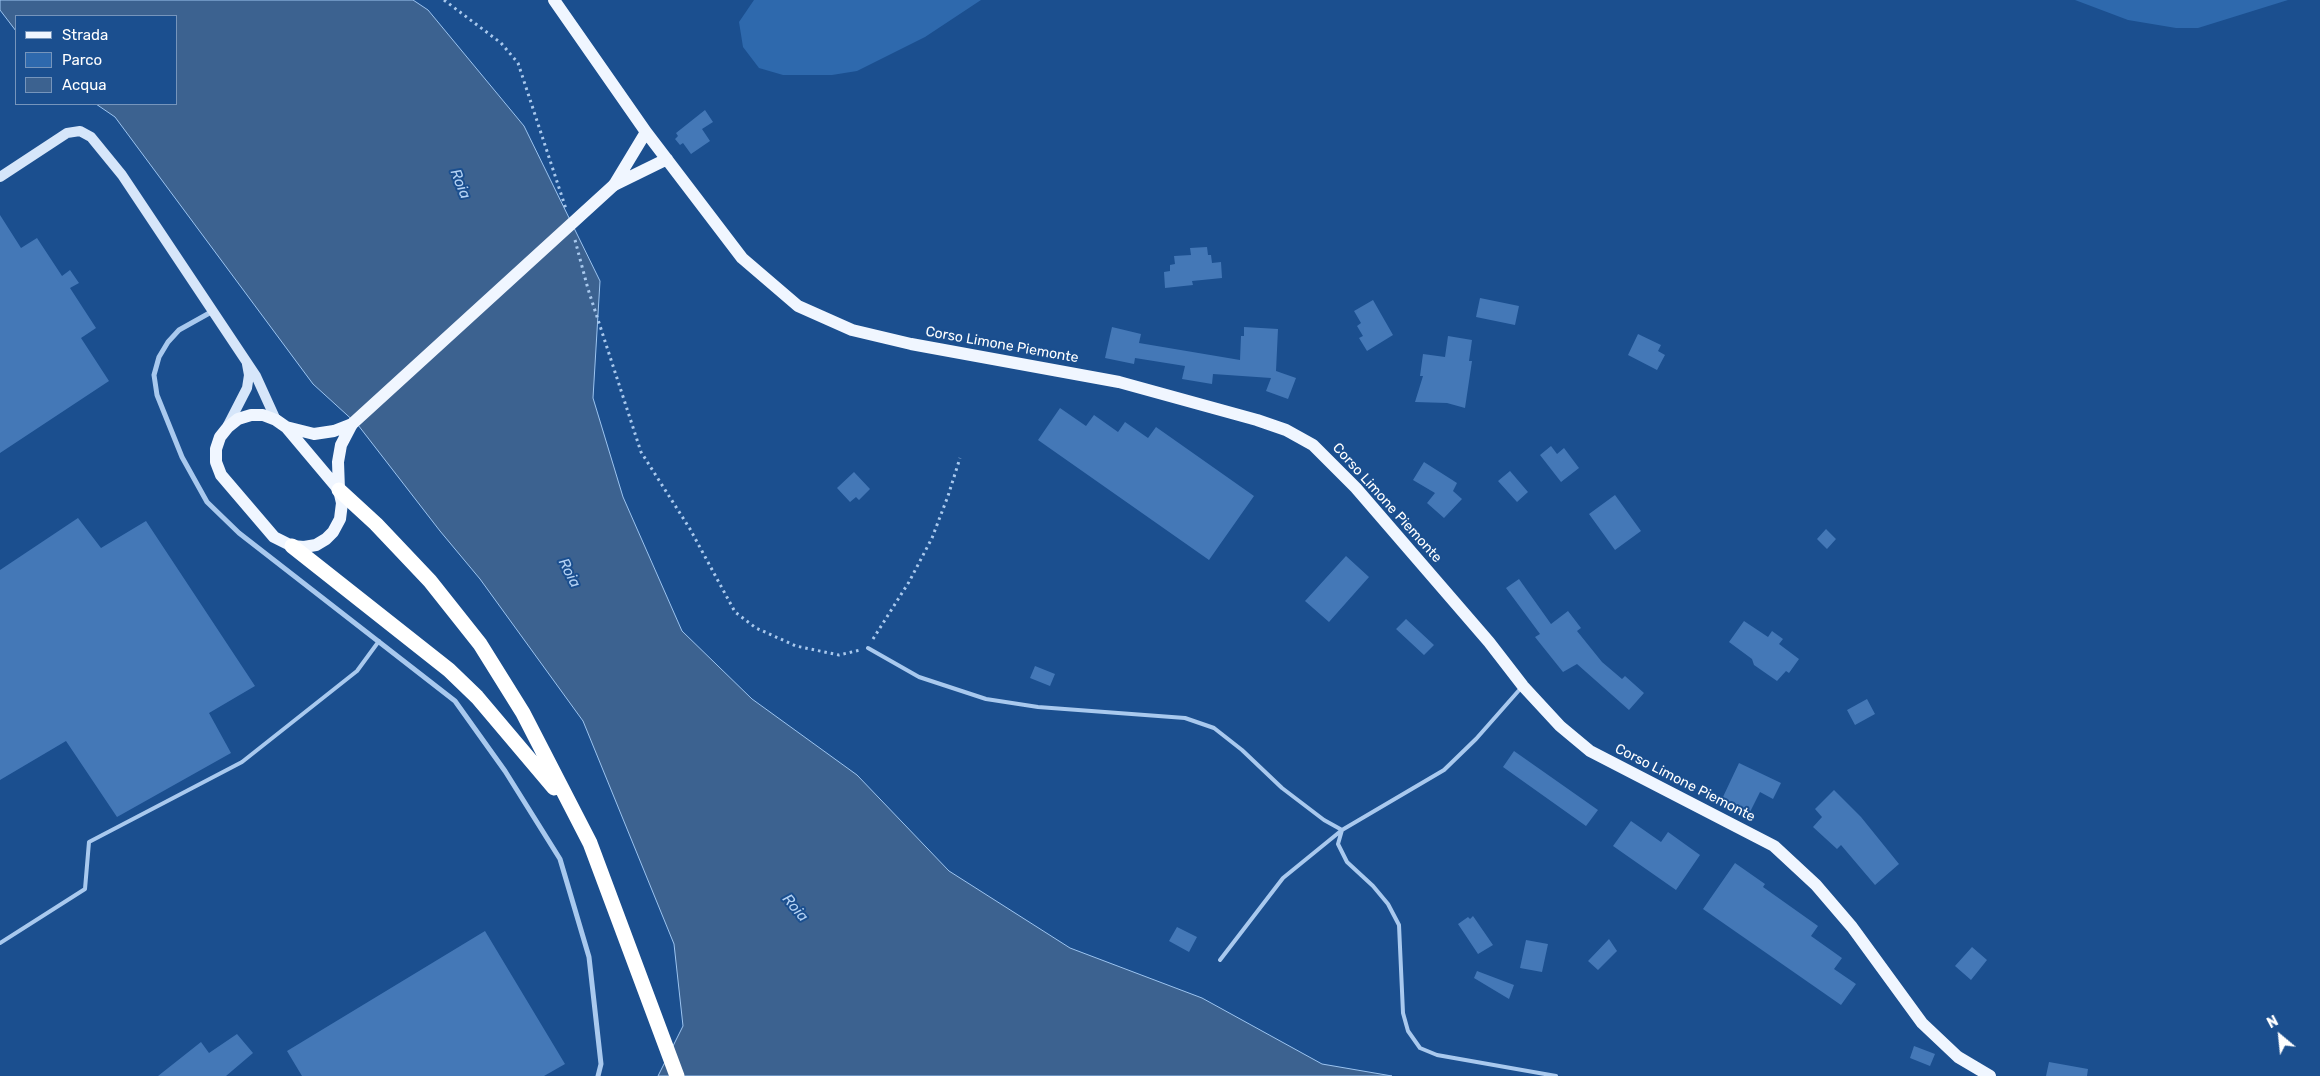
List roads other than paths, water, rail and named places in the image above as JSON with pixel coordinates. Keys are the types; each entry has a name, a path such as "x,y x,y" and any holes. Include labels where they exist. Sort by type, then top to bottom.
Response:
{"highway":[{"path":"339,490 376,524 430,581 480,644 522,713 590,843 677,1076"},
{"path":"292,546 456,677 502,725 572,810"}],"main road":[{"name":"Corso Limone Piemonte","path":"554,0 646,132 742,258 798,306 852,330 902,342 1118,382 1257,420 1286,430 1313,445 1356,488 1489,642 1523,686 1560,726 1590,751 1774,846 1816,885 1852,927 1922,1023 1958,1056 1990,1076"},
{"path":"352,424 314,434 281,424 263,415 250,415 238,419 228,426 220,437 216,449 216,462 220,475 274,536 292,546 304,547 316,544 333,532 342,511 338,462 341,445 352,424 614,185 646,132"},
{"path":"614,185 667,160"},
{"path":"281,424 339,490"}],"street":[{"path":"0,177 67,133 80,131 91,137 122,175 213,311 246,361 281,424"},
{"path":"213,311 179,330 168,342 159,357 154,375 157,395 182,457 208,502 239,533 455,702 505,772 560,859 589,957 601,1064 598,1076"},
{"path":"228,426 247,388 246,361"}],"lane":[{"path":"0,943 85,889 89,842 242,762 356,671 379,641"},
{"path":"868,648 919,677 986,699 1038,707 1185,718 1214,728 1242,750 1282,788 1324,820 1342,830"},
{"path":"1220,960 1283,878 1342,830 1444,770 1476,739 1523,686"},
{"path":"1342,830 1338,844 1347,862 1374,886 1388,904 1399,926 1403,1013 1408,1031 1420,1048 1437,1055 1556,1076"}],"water":[{"name":"Roia","path":"0,0 413,0 428,10 524,126 600,281 593,398 623,497 682,631 752,699 857,775 949,871 1070,948 1202,998 1322,1064 1392,1076 658,1076 683,1026 674,944 583,721 480,579 440,531 358,425 313,384 115,117 97,105 178,105 178,15 15,15 15,30 0,10"}]}
